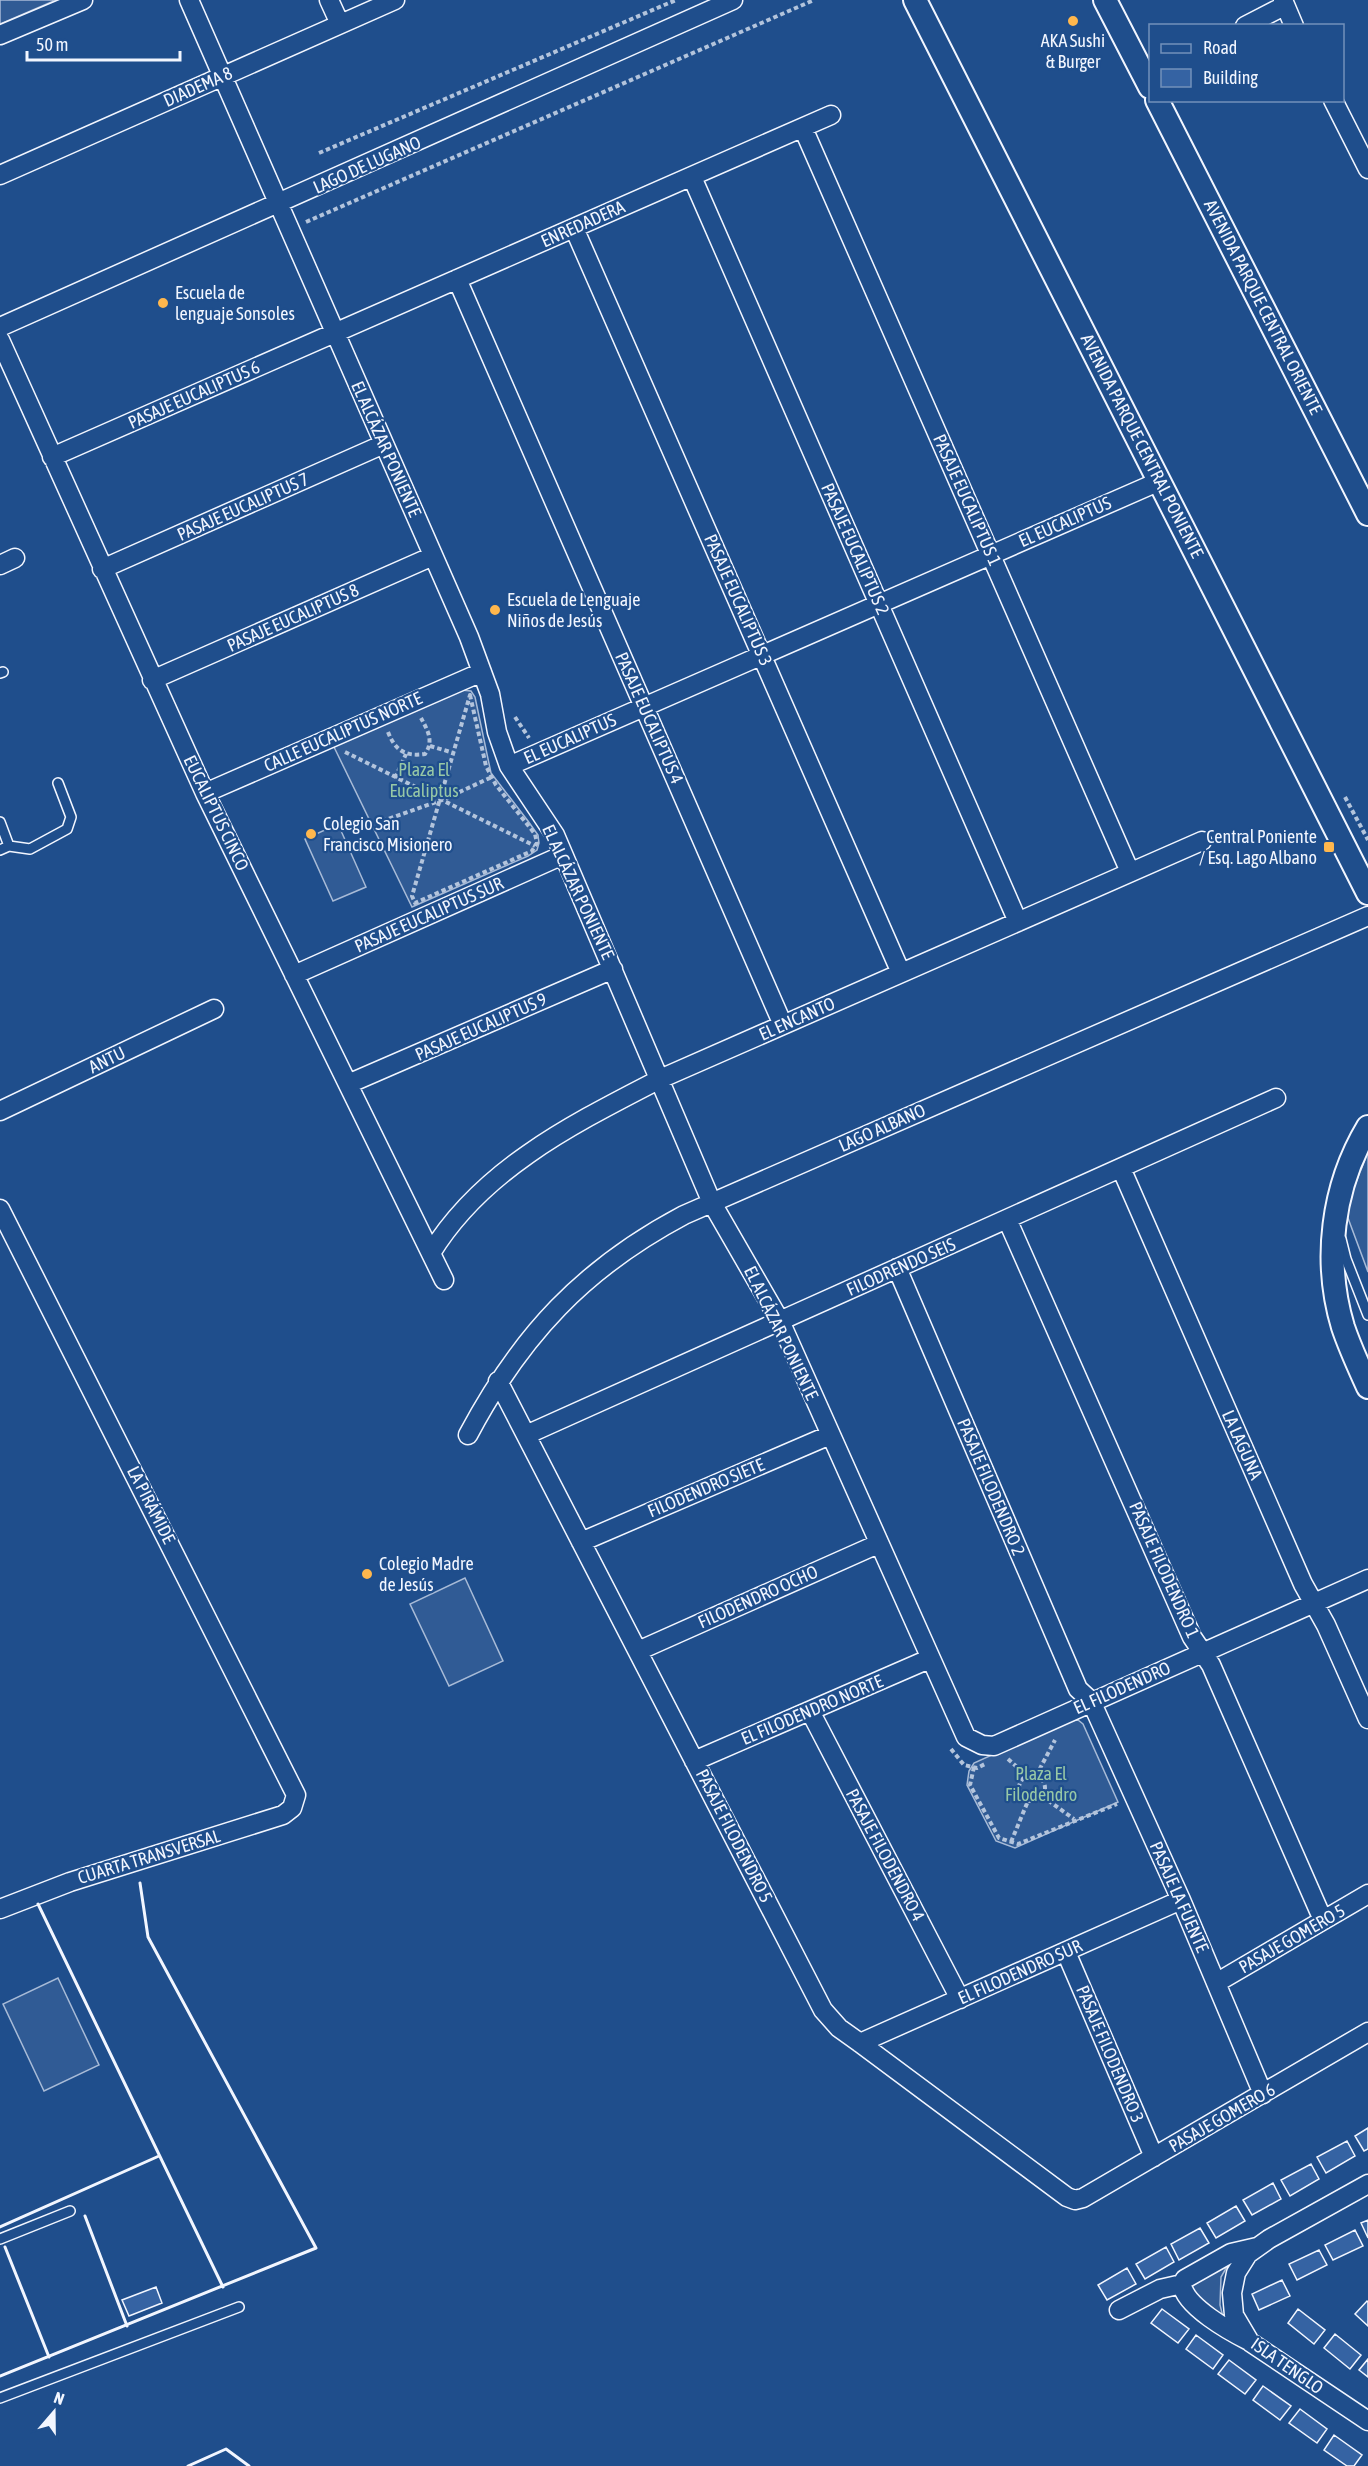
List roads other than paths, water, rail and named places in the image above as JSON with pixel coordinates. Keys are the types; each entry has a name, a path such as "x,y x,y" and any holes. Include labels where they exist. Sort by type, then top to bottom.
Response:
{"street":[{"path":"0,35 83,0"},
{"name":"EL ALCÁZAR PONIENTE","path":"189,0 482,672 508,766 555,835 712,1203 780,1321 960,1730 974,1742"},
{"path":"330,0 340,24"},
{"name":"DIADEMA 8","path":"0,175 395,0"},
{"name":"LAGO DE LUGANO","path":"0,327 279,205 734,0"},
{"name":"AVENIDA PARQUE CENTRAL PONIENTE","path":"915,0 1368,893"},
{"path":"1105,0 1148,78"},
{"path":"1248,24 1283,3 1293,24"},
{"name":"AVENIDA PARQUE CENTRAL ORIENTE","path":"1158,102 1368,514"},
{"path":"1334,102 1368,169"},
{"name":"ENREDADERA","path":"335,332 831,115"},
{"name":"PASAJE EUCALIPTUS 1","path":"803,128 1130,872"},
{"name":"PASAJE EUCALIPTUS 2","path":"692,177 1018,922"},
{"name":"PASAJE EUCALIPTUS 3","path":"574,228 901,973"},
{"name":"PASAJE EUCALIPTUS 4","path":"457,279 783,1025"},
{"name":"PASAJE EUCALIPTUS 6","path":"52,457 335,332"},
{"name":"EUCALIPTUS CINCO","path":"0,340 205,793 444,1280"},
{"name":"PASAJE EUCALIPTUS 7","path":"102,569 384,444"},
{"name":"EL EUCALIPTUS","path":"508,766 1160,480"},
{"name":"PASAJE EUCALIPTUS 8","path":"152,680 433,556"},
{"name":"CALLE EUCALIPTUS NORTE","path":"205,793 482,672"},
{"name":"EL ENCANTO","path":"431,1253 469,1205 510,1167 567,1128 660,1079 1202,841"},
{"name":"PASAJE EUCALIPTUS SUR","path":"294,975 563,855"},
{"name":"LAGO ALBANO","path":"468,1435 498,1382 552,1312 598,1269 654,1231 712,1203 1368,916"},
{"name":"PASAJE EUCALIPTUS 9","path":"348,1084 613,969"},
{"name":"ANTU","path":"0,1111 214,1009"},
{"name":"FILODRENDO SEIS","path":"526,1435 1276,1098"},
{"path":"1368,1127 1351,1161 1338,1203 1333,1253 1337,1302 1347,1338 1368,1387"},
{"name":"LA LAGUNA","path":"1121,1168 1313,1602 1326,1625 1368,1719"},
{"name":"LA PIRÁMIDE","path":"0,1209 294,1788 295,1803"},
{"name":"PASAJE FILODENDRO 1","path":"1007,1219 1187,1626 1211,1665 1323,1920"},
{"name":"PASAJE FILODENDRO 2","path":"897,1268 1078,1689 1091,1701"},
{"name":"PASAJE FILODENDRO 5","path":"498,1382 824,2010 839,2028 1067,2197 1075,2200"},
{"name":"FILODENDRO SIETE","path":"581,1542 830,1435"},
{"name":"FILODENDRO OCHO","path":"638,1651 878,1544"},
{"name":"EL FILODENDRO","path":"974,1742 994,1746 1368,1578"},
{"name":"EL FILODENDRO NORTE","path":"694,1761 929,1659"},
{"name":"PASAJE LA FUENTE","path":"1091,1701 1181,1900 1263,2094"},
{"name":"PASAJE FILODENDRO 4","path":"810,1711 960,1999"},
{"name":"CUARTA TRANSVERSAL","path":"0,1909 70,1882 283,1815 295,1803"},
{"name":"PASAJE GOMERO 5","path":"1216,1983 1368,1894"},
{"name":"EL FILODENDRO SUR","path":"860,2043 1181,1900"},
{"name":"PASAJE FILODENDRO 3","path":"1066,1952 1154,2157"},
{"name":"PASAJE GOMERO 6","path":"1075,2200 1083,2198 1368,2032"},
{"path":"1119,2310 1160,2289 1182,2284 1185,2279 1232,2253 1259,2247 1368,2184"},
{"name":"ISLA TENGLO","path":"1259,2247 1248,2254 1236,2273 1232,2293 1234,2315 1250,2342 1368,2421"},
{"path":"1182,2284 1188,2299 1226,2329 1250,2342"}],"lane":[{"path":"0,822 4,848 30,849 67,829 71,817 58,783"},
{"path":"1338,1203 1346,1259 1368,1315"},
{"path":"0,2239 70,2211"},
{"path":"0,2398 239,2307"}],"place":[{"name":"AKA Sushi & Burger","path":"1073,21"},
{"name":"Escuela de lenguaje Sonsoles","path":"163,303"},
{"name":"Escuela de Lenguaje Niños de Jesús","path":"495,610"},
{"name":"Colegio San Francisco Misionero","path":"311,834"},
{"name":"Central Poniente / Esq. Lago Albano","path":"1329,847"},
{"name":"Colegio Madre de Jesús","path":"367,1574"}],"park label":[{"name":"Plaza El Eucaliptus","path":"424,780"},
{"name":"Plaza El Filodendro","path":"1041,1784"}]}
